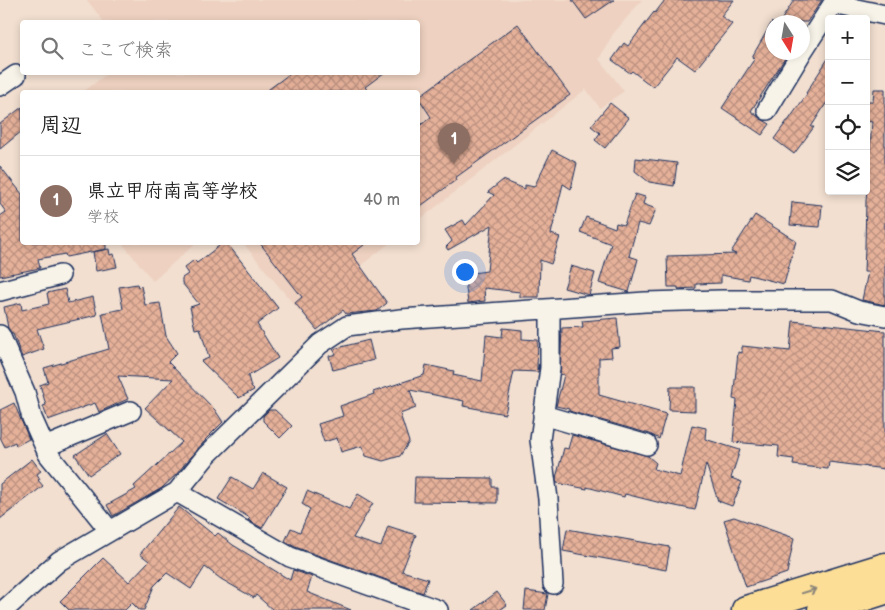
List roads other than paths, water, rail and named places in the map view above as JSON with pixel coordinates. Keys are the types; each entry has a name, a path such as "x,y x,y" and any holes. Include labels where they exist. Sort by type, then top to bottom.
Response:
{"highway":[{"path":"746,610 885,567"},
{"path":"822,610 885,590"}],"street":[{"path":"810,40 833,4 885,14"},
{"path":"766,110 797,60"},
{"path":"0,86 16,75"},
{"path":"0,291 60,275"},
{"path":"4,610 59,561 177,492 207,455 320,344 347,326 410,319 645,302 722,300 832,300 859,311 885,316"},
{"path":"550,309 550,368 540,440 548,499 553,584"},
{"path":"0,335 3,338 25,392 32,418 44,447 110,531"},
{"path":"44,447 131,411"},
{"path":"544,415 647,445"},
{"path":"177,492 290,557 438,610"}],"place":[{"name":"県立甲府南高等学校","path":"454,164"}]}
